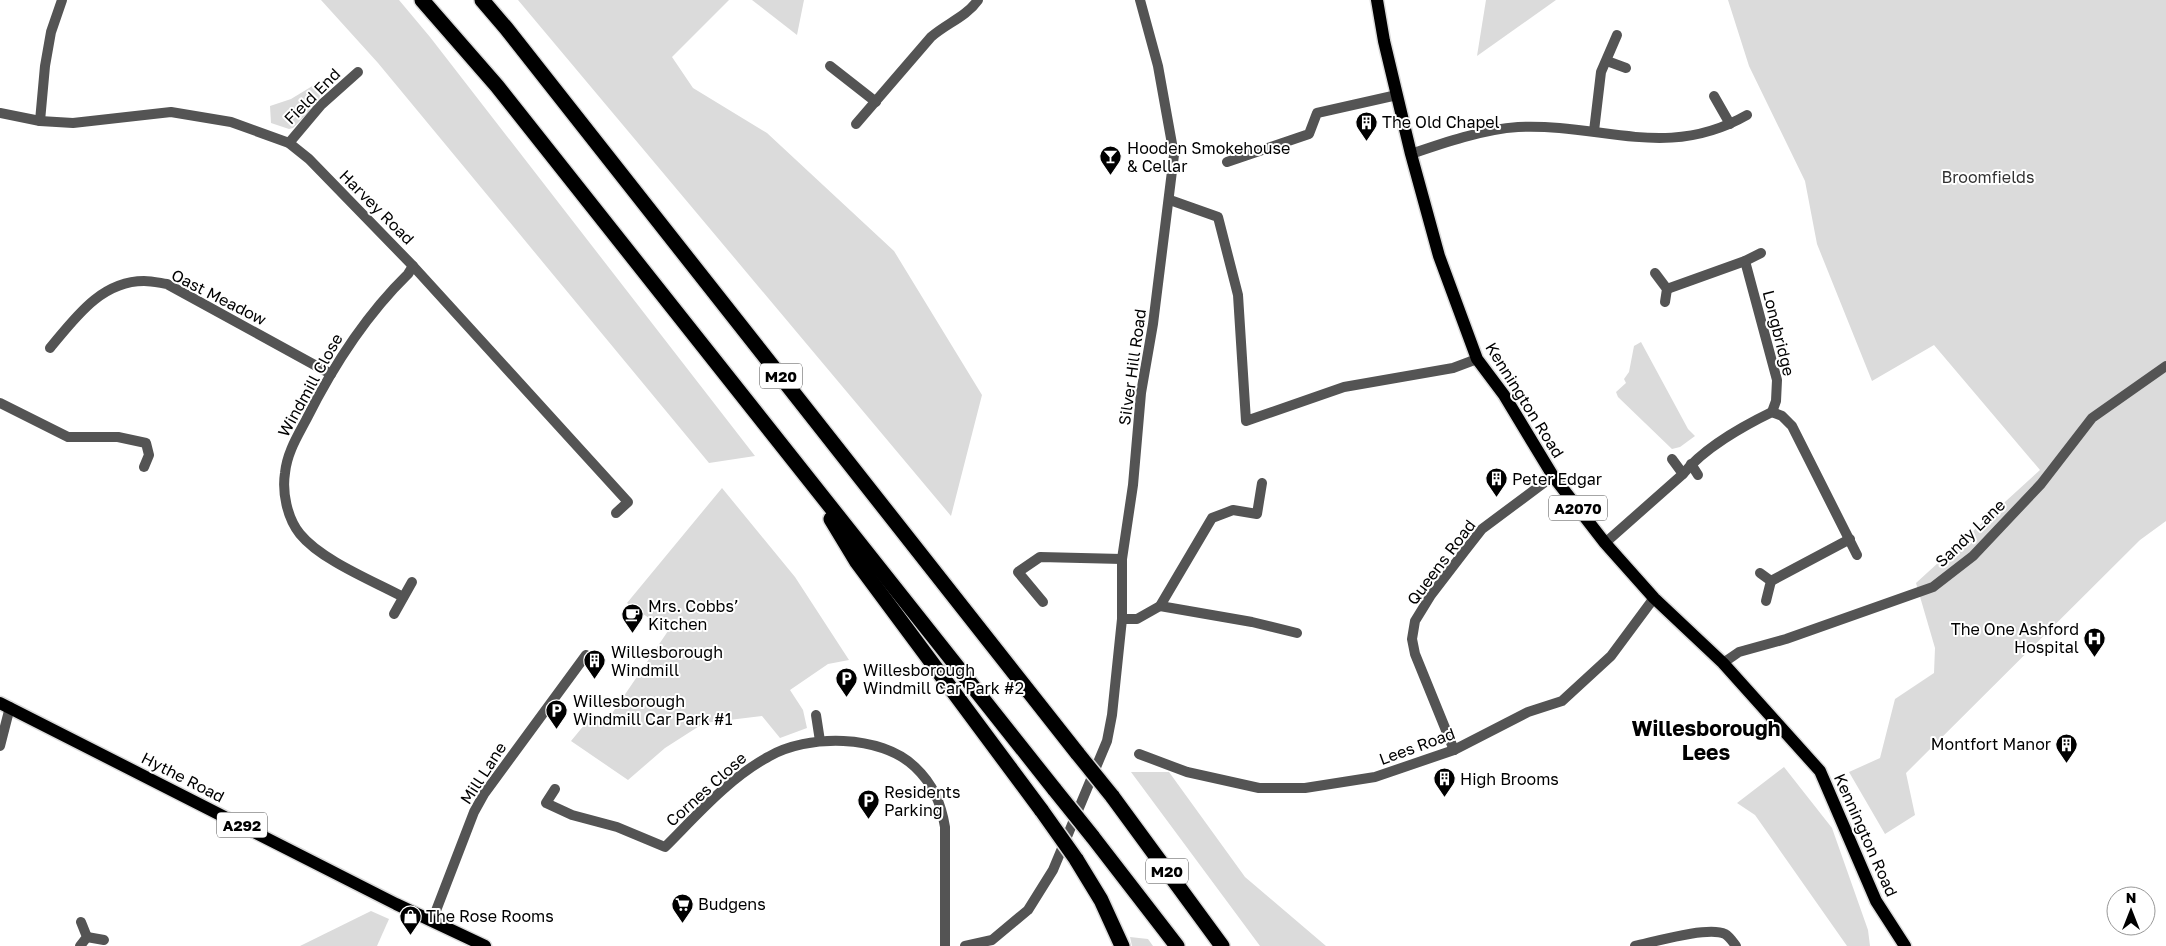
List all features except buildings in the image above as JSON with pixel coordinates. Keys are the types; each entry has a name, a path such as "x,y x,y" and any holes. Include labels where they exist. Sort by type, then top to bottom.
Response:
{"highway":[{"name":"M20","path":"422,0 497,86 797,462 1092,836 1176,946"},
{"name":"M20","path":"482,0 512,35 1112,796 1222,946"},
{"name":"M20","path":"797,462 858,562 1076,859 1102,900 1122,946"}],"main road":[{"name":"Kennington Road","path":"1377,0 1411,154 1439,256 1477,359 1504,395 1553,476 1605,543 1654,598 1723,663 1820,771 1876,902 1905,946"},
{"name":"Hythe Road","path":"5,705 485,946"}],"street":[{"path":"40,121 45,66 51,32 62,0"},
{"path":"856,124 931,37 945,25 967,14 978,0"},
{"name":"Silver Hill Road","path":"965,946 992,940 1028,910 1053,870 1107,741 1112,715 1122,619 1122,559 1133,484 1141,393 1170,200 1174,150 1158,66 1140,0"},
{"path":"1594,131 1601,72 1617,35"},
{"path":"1607,61 1626,68"},
{"path":"830,66 876,102"},
{"name":"Field End","path":"289,142 321,105 358,72"},
{"path":"1228,162 1309,134 1317,114 1397,95"},
{"path":"1714,96 1730,124"},
{"name":"Harvey Road","path":"0,113 40,121 73,122 172,112 231,122 289,142 309,159 413,266 628,502 616,513"},
{"path":"1411,154 1476,135 1519,127 1594,131 1662,139 1692,137 1730,124 1746,115"},
{"path":"1170,200 1218,217 1238,296 1246,421 1344,387 1453,368 1477,359"},
{"path":"1667,289 1746,261 1761,253"},
{"name":"Longbridge","path":"1746,261 1777,380 1776,401 1772,412"},
{"name":"Windmill Close","path":"403,597 311,547 298,532 289,513 285,495 285,473 290,451 331,374 365,320 408,274 413,266"},
{"path":"1655,273 1667,289 1665,302"},
{"name":"Oast Meadow","path":"50,348 79,312 100,294 122,285 143,281 167,284 331,374"},
{"name":"Sandy Lane","path":"1723,663 1739,652 1786,639 1934,587 1973,556 2041,484 2092,418 2166,366"},
{"path":"0,403 68,437 118,437 146,443 149,455 144,467"},
{"path":"1605,543 1691,464 1752,421 1772,412 1782,416 1792,426 1857,555"},
{"path":"1672,459 1682,474"},
{"path":"1691,464 1698,475"},
{"name":"Queens Road","path":"1454,750 1415,654 1412,639 1415,621 1431,595 1482,529 1553,476"},
{"path":"1122,619 1137,619 1160,606 1212,518 1233,510 1257,514 1262,482"},
{"path":"1766,601 1771,581 1850,540"},
{"path":"1043,602 1018,572 1040,557 1122,559"},
{"path":"1760,573 1771,581"},
{"path":"394,614 412,582"},
{"name":"Lees Road","path":"1139,754 1186,772 1259,788 1305,788 1375,777 1454,750 1528,712 1562,701 1612,656 1654,598"},
{"path":"1160,606 1252,622 1297,633"},
{"name":"Mill Lane","path":"432,921 474,812 484,794 586,655"},
{"path":"0,746 5,705"},
{"path":"816,715 820,742"},
{"name":"Cornes Close","path":"555,789 546,803 572,815 617,827 665,847 698,813 745,771 780,751 820,742 846,741 865,744 896,753 915,766 930,784 940,803 945,827 945,946"},
{"path":"81,922 87,937"},
{"path":"1634,946 1696,933 1721,933 1727,935 1736,946"},
{"path":"87,937 104,940"},
{"path":"80,946 87,937"}],"green space":[{"path":"321,0 399,0 430,37 755,456 709,463 378,63"},
{"path":"518,0 729,0 672,57 693,88 767,133 894,251 982,395 951,516"},
{"path":"752,0 804,0 797,35"},
{"path":"1486,0 1556,0 1477,56"},
{"name":"Broomfields","path":"1728,0 2166,0 2166,521 2140,540 1906,773 1915,815 1885,834 1849,772 1880,758 1895,699 1934,673 1935,648 1916,583 2040,470 1934,345 1872,381 1817,244 1805,181 1749,66"},
{"path":"314,85 320,95 319,102 293,128 289,129 271,123 270,106 291,99"},
{"path":"1641,342 1688,429 1695,436 1680,447 1672,449 1618,397 1616,392 1626,383 1624,379 1629,372 1634,346"},
{"path":"722,488 795,577 849,660 828,664 790,690 803,710 807,728 780,738 762,716 704,723 665,748 628,780 571,741 590,718 611,715 668,631 627,603"},
{"path":"1784,767 1832,828 1868,930 1870,946 1847,946 1755,815 1737,803"},
{"path":"1131,772 1169,772 1245,877 1326,946 1260,946"},
{"path":"371,911 389,919 377,946 300,946"},
{"path":"1130,937 1148,939 1153,946 1132,946"}],"place":[{"name":"The Old Chapel","path":"1366,141"},
{"name":"Hooden Smokehouse & Cellar","path":"1111,176"},
{"name":"Peter Edgar","path":"1496,498"},
{"name":"Mrs. Cobbs’ Kitchen","path":"632,634"},
{"name":"The One Ashford Hospital","path":"2095,657"},
{"name":"Willesborough Windmill","path":"595,680"},
{"name":"Willesborough Windmill Car Park #2","path":"847,698"},
{"name":"Willesborough Windmill Car Park #1","path":"557,729"},
{"name":"Montfort Manor","path":"2067,763"},
{"name":"High Brooms","path":"1444,798"},
{"name":"Residents Parking","path":"868,820"},
{"name":"Budgens","path":"682,923"},
{"name":"The Rose Rooms","path":"410,935"}],"district":[{"name":"Willesborough Lees","path":"1706,740"}]}
